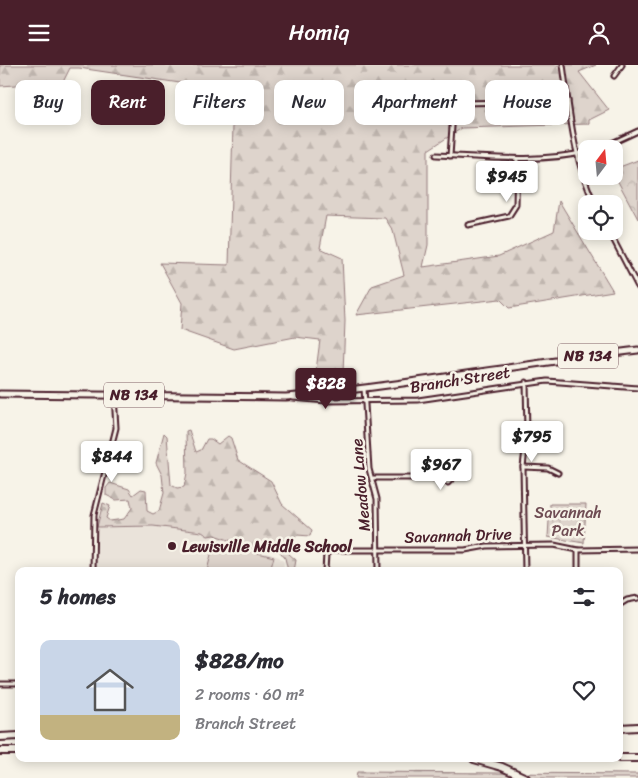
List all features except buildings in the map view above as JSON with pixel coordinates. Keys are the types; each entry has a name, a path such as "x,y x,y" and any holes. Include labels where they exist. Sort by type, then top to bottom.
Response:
{"highway":[{"path":"623,727 638,727"},
{"path":"0,737 15,737"},
{"path":"0,751 15,751"},
{"path":"623,758 638,758"},
{"path":"484,762 502,767 526,778"}],"main road":[{"name":"NB 134","path":"0,395 286,397 638,350"}],"street":[{"path":"563,65 565,80"},
{"path":"614,76 622,65"},
{"path":"450,156 453,112 460,103 485,103"},
{"path":"569,109 575,155 582,177 591,195"},
{"path":"618,140 638,131"},
{"path":"436,155 517,159 578,154"},
{"path":"468,225 509,216 516,205 517,159"},
{"path":"614,240 638,287"},
{"name":"Branch Street","path":"286,397 367,401 442,397 526,382 562,381 638,388"},
{"path":"525,567 523,467 527,432 526,382"},
{"name":"Meadow Lane","path":"364,387 367,401 369,469 373,478 377,499 378,567"},
{"path":"93,567 94,515 116,428 114,395"},
{"path":"523,467 548,467 558,473"},
{"path":"373,478 438,478 448,483 454,477 448,471 438,478"},
{"name":"Savannah Drive","path":"325,567 326,554 329,551 464,550 487,546 524,545 554,545 578,550 638,549"},
{"path":"578,550 578,567"},
{"path":"623,602 638,598"},
{"path":"0,684 15,684"}],"shaded area":[{"name":"Lewisville Middle School","path":"158,526 202,532 208,536 214,535 279,557 284,562 283,567 96,567 97,527"}],"green space":[{"path":"0,65 596,65 579,72 609,110 589,120 589,124 569,125 569,80 485,80 485,125 557,125 462,128 428,150 428,245 423,267 499,256 554,231 559,201 578,233 578,240 582,240 613,291 509,308 500,299 356,315 372,286 404,275 393,231 385,218 326,216 320,248 342,258 345,321 343,373 346,384 314,386 320,340 295,337 234,349 180,330 182,303 160,263 229,265 233,125 264,125 264,80 175,80 175,82 70,68 64,80 15,80 15,85 0,86"},
{"path":"638,160 638,219 620,185 623,185 623,166"},
{"path":"189,430 196,452 201,450 207,439 211,439 218,444 228,436 231,438 238,460 271,481 282,504 312,530 310,536 297,535 289,545 289,554 296,560 295,567 287,567 285,558 277,548 269,548 262,551 214,535 208,536 202,532 153,526 97,527 103,503 110,506 106,518 110,521 124,519 132,508 130,499 116,500 106,495 106,488 110,483 129,489 133,495 141,489 146,490 147,511 153,514 159,511 164,493 162,475 156,463 164,433 167,436 171,485 177,488 184,487 187,473 186,431"},
{"name":"Savannah Park","path":"550,504 586,504 584,543 548,537"},
{"path":"214,542 274,557 271,567 208,567"},
{"path":"357,772 638,774 638,778 356,778"}],"place":[{"name":"Lewisville Middle School","path":"172,546"}]}
